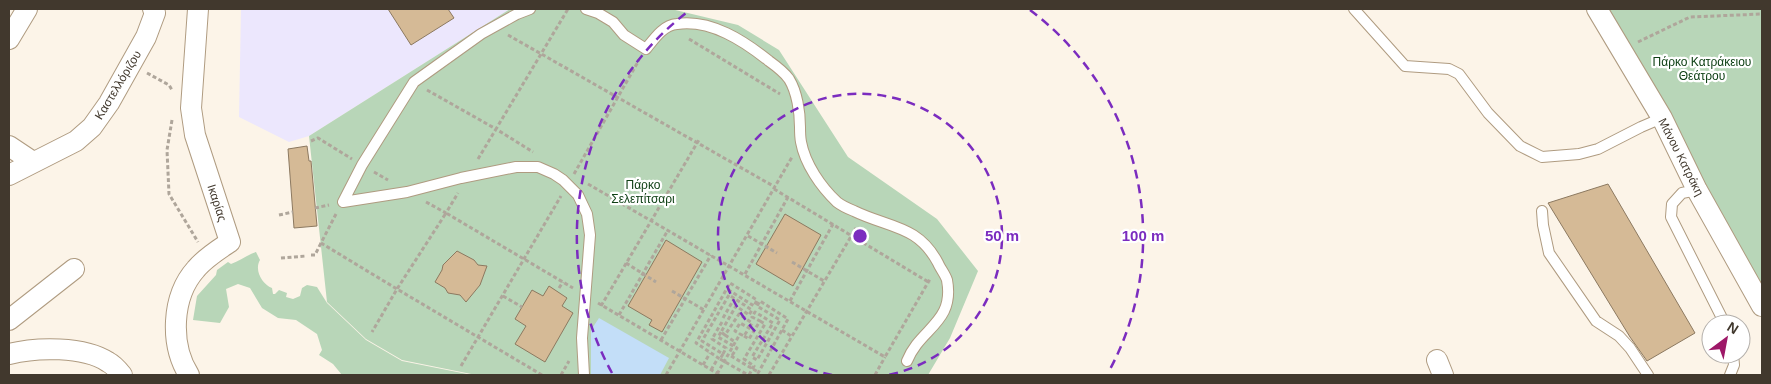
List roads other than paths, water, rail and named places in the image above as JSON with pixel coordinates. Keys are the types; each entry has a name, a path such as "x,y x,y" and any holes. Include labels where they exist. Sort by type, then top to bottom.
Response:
{"street":[{"path":"9,39 27,9"},
{"name":"Καστελλόριζου","path":"9,175 76,141 92,127 146,37 155,13 153,9"},
{"name":"Ικαρίας","path":"190,375 183,364 177,345 176,316 183,291 195,269 230,242 195,135 191,108 198,9"},
{"name":"Μάνου Κατράκη","path":"1596,9 1662,118 1697,190 1762,306"},
{"path":"9,146 33,162"},
{"path":"9,320 74,268"},
{"path":"9,354 44,349 84,352 108,361 122,375"}],"lane":[{"path":"530,9 494,27 414,82 362,165 342,202 408,192 461,178 516,167 538,167 570,180 587,214 590,235 582,338 584,375"},
{"path":"586,9 598,13 613,22 624,35 646,49 660,31 676,24 700,24 729,34 758,52 789,79 795,95 800,124 800,142 805,157 820,183 839,204 863,216 904,229 920,239 932,250 946,278 948,302 943,314 914,348 907,361"},
{"path":"1354,9 1405,66 1449,68 1459,74 1488,113 1520,146 1542,157 1579,154 1598,150 1662,118"},
{"path":"1697,190 1682,193 1672,204 1671,217 1720,314"},
{"path":"1542,211 1542,225 1549,253 1596,321 1619,336 1630,348 1648,375"}],"water":[{"path":"599,318 669,358 660,375 591,375 591,330"}],"park label":[{"name":"Πάρκο Κατράκειου Θεάτρου","path":"1702,69"},
{"name":"Πάρκο Σελεπίτσαρι","path":"643,192"}]}
